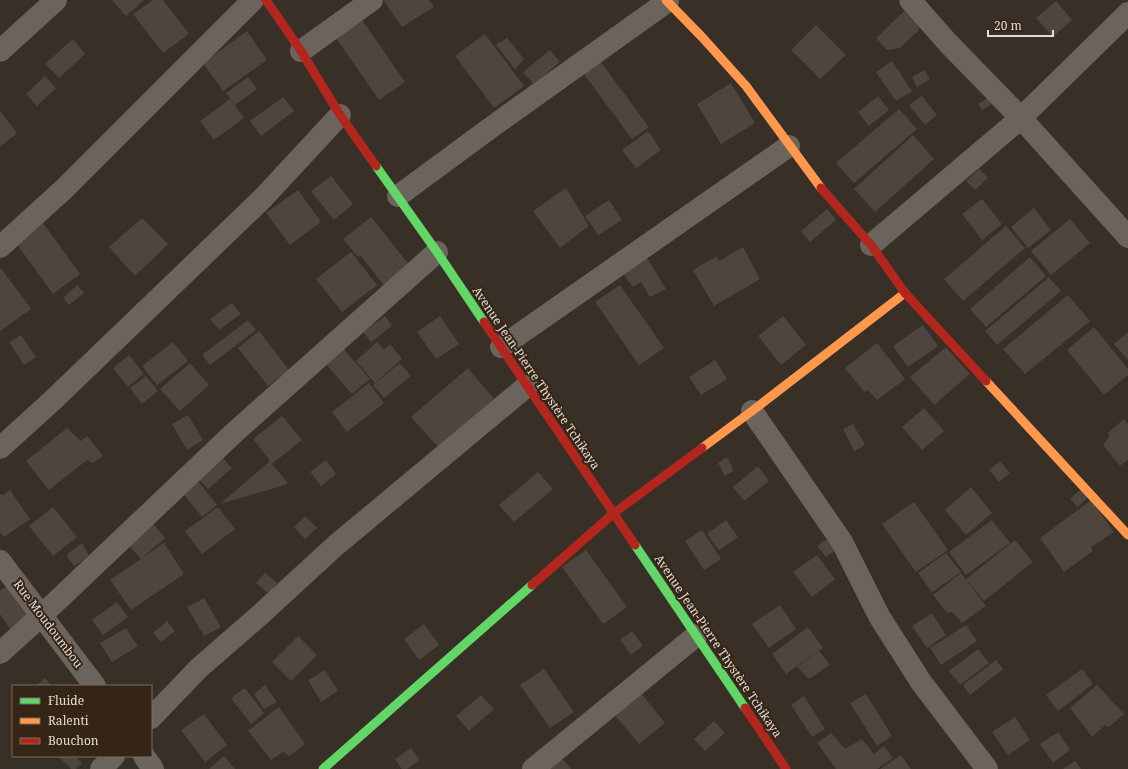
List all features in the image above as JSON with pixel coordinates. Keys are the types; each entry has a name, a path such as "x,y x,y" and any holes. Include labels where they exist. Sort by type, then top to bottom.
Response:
{"street":[{"path":"0,51 56,0"},
{"path":"0,247 64,189 253,0"},
{"name":"Avenue Jean-Pierre Thystère Tchikaya","path":"266,0 301,51 340,115 437,252 697,635 780,766"},
{"path":"301,51 372,0"},
{"path":"910,0 948,43 1021,118 1128,237"},
{"path":"398,196 667,1 702,36 746,86 822,191 871,245 905,293 1128,535"},
{"path":"871,245 1021,118 1128,13"},
{"path":"0,448 52,401 263,198 340,115"},
{"path":"501,347 789,146"},
{"path":"0,653 236,431 437,252"},
{"path":"323,769 614,513 752,411 905,293"},
{"path":"152,717 198,668 335,546 527,386"},
{"path":"752,411 842,542 879,616 921,682 986,769"},
{"name":"Rue Moudoumbou","path":"0,561 94,685"},
{"path":"533,769 697,635"},
{"path":"101,769 113,757"},
{"path":"145,757 153,769"}],"building":[{"path":"112,0 144,0 126,16"},
{"path":"153,0 163,0 189,34 163,53 133,14"},
{"path":"429,0 434,7 402,27 384,1"},
{"path":"915,1 919,30 900,48 887,50 876,38"},
{"path":"1056,1 1072,20 1053,37 1036,18"},
{"path":"358,14 405,82 379,100 332,32"},
{"path":"816,25 846,55 820,79 791,50"},
{"path":"247,31 267,60 223,91 203,63"},
{"path":"485,34 524,86 494,108 455,56"},
{"path":"507,38 524,59 515,69 496,45"},
{"path":"73,39 85,54 59,78 45,64"},
{"path":"550,50 560,62 534,84 523,72"},
{"path":"600,61 649,127 632,139 583,73"},
{"path":"892,61 912,91 896,101 876,72"},
{"path":"924,70 930,79 917,87 912,77"},
{"path":"45,76 56,88 37,106 26,94"},
{"path":"248,77 257,89 235,105 226,93"},
{"path":"731,83 755,123 721,144 697,104"},
{"path":"878,96 889,110 869,126 858,112"},
{"path":"922,96 937,115 925,125 909,105"},
{"path":"283,97 294,111 261,136 250,121"},
{"path":"988,98 992,104 982,110 978,104"},
{"path":"230,99 244,118 214,140 200,121"},
{"path":"899,109 917,129 854,183 836,163"},
{"path":"0,111 17,133 0,147"},
{"path":"648,131 661,150 636,168 622,150"},
{"path":"913,135 934,159 875,212 854,189"},
{"path":"979,169 988,178 975,190 966,181"},
{"path":"331,176 353,204 334,220 311,191"},
{"path":"566,188 589,226 560,248 533,211"},
{"path":"298,190 321,222 290,245 266,213"},
{"path":"982,199 1002,224 982,240 962,214"},
{"path":"609,200 622,220 598,235 585,216"},
{"path":"1034,208 1051,230 1028,248 1011,227"},
{"path":"827,209 836,220 810,242 801,231"},
{"path":"371,217 411,267 386,288 361,256 358,257 343,239"},
{"path":"142,218 168,244 135,276 109,247"},
{"path":"1070,219 1090,243 1051,275 1031,251"},
{"path":"43,223 80,274 53,294 16,243"},
{"path":"1006,226 1025,248 963,301 944,279"},
{"path":"743,247 760,279 714,306 693,270 717,256 719,261"},
{"path":"351,252 377,285 342,312 316,279"},
{"path":"645,255 666,289 650,297 641,282 633,287 620,270"},
{"path":"1030,257 1046,276 986,327 970,309"},
{"path":"1,268 31,309 0,331 0,269"},
{"path":"1049,277 1061,291 997,345 985,331"},
{"path":"77,285 84,293 69,305 63,298"},
{"path":"620,285 664,348 639,365 595,302"},
{"path":"1068,295 1090,321 1025,374 1003,349"},
{"path":"232,303 241,314 219,330 210,319"},
{"path":"385,316 392,326 371,342 363,332"},
{"path":"440,316 459,344 436,359 417,332"},
{"path":"783,316 806,345 781,365 758,336"},
{"path":"248,320 256,330 210,365 202,355"},
{"path":"923,325 938,346 908,367 893,346"},
{"path":"1094,327 1128,369 1128,375 1104,395 1067,350"},
{"path":"259,331 289,370 268,386 238,348"},
{"path":"1128,332 1128,360 1114,344"},
{"path":"21,335 36,357 24,365 9,342"},
{"path":"173,342 188,361 157,385 142,366"},
{"path":"377,342 384,350 390,344 402,359 375,383 356,361"},
{"path":"877,343 905,379 877,400 868,390 864,392 845,368"},
{"path":"341,346 370,379 352,394 323,361"},
{"path":"946,347 970,374 934,405 910,377"},
{"path":"129,355 144,374 128,387 113,368"},
{"path":"715,360 727,379 701,395 689,377"},
{"path":"190,363 209,385 180,411 160,389"},
{"path":"400,363 411,376 384,398 373,385"},
{"path":"468,368 494,399 438,447 411,417"},
{"path":"146,376 158,391 142,404 130,388"},
{"path":"369,383 384,403 347,432 332,412"},
{"path":"924,408 944,431 922,450 902,427"},
{"path":"188,415 203,440 187,450 172,424"},
{"path":"282,416 302,440 272,464 288,483 220,504 270,461 253,439"},
{"path":"1124,419 1128,424 1128,460 1120,466 1103,445 1110,436 1108,433"},
{"path":"853,424 865,445 854,451 843,429"},
{"path":"67,428 81,441 87,436 103,456 93,463 87,460 49,490 26,461"},
{"path":"219,454 232,468 208,489 195,475"},
{"path":"727,457 734,471 725,476 718,463"},
{"path":"326,460 336,474 321,486 310,472"},
{"path":"1000,461 1010,473 999,482 989,470"},
{"path":"758,466 769,481 744,501 733,487"},
{"path":"538,472 553,489 514,522 499,505"},
{"path":"197,480 217,505 202,517 182,492"},
{"path":"971,487 992,513 966,535 945,510"},
{"path":"1082,488 1089,496 1078,507 1070,499"},
{"path":"10,490 30,519 4,537 0,532 0,494 3,495"},
{"path":"1091,500 1114,532 1091,547 1093,551 1064,572 1040,538"},
{"path":"914,502 948,550 916,572 882,524"},
{"path":"53,507 77,537 53,556 29,526"},
{"path":"218,507 235,529 202,554 185,531"},
{"path":"305,516 317,528 305,539 294,527"},
{"path":"150,520 165,538 141,559 125,541"},
{"path":"726,520 738,537 719,550 707,534"},
{"path":"992,520 1010,543 966,575 949,552"},
{"path":"702,530 721,559 704,570 685,541"},
{"path":"838,531 846,543 826,557 817,546"},
{"path":"1015,540 1033,562 984,601 966,579"},
{"path":"82,543 89,556 74,566 66,555"},
{"path":"164,543 184,574 131,610 110,580"},
{"path":"586,550 627,607 603,624 562,567"},
{"path":"946,553 961,572 932,592 918,573"},
{"path":"817,555 835,579 812,597 793,572"},
{"path":"265,573 277,583 269,594 256,583"},
{"path":"961,573 986,606 962,623 952,612 947,613 933,595"},
{"path":"11,583 33,615 11,630 0,614 0,591"},
{"path":"204,598 221,627 204,636 187,607"},
{"path":"117,602 128,617 103,635 92,620"},
{"path":"780,605 796,629 769,648 752,624"},
{"path":"932,613 946,635 927,648 912,626"},
{"path":"167,621 175,631 161,642 153,633"},
{"path":"424,624 439,645 419,660 404,639"},
{"path":"966,625 977,641 941,665 930,648"},
{"path":"808,627 823,648 786,674 772,654"},
{"path":"126,628 138,646 112,662 100,643"},
{"path":"632,631 643,646 631,655 620,640"},
{"path":"298,636 317,655 291,681 272,662"},
{"path":"978,649 989,663 960,685 949,671"},
{"path":"819,651 830,665 809,679 797,667"},
{"path":"996,660 1003,669 970,695 963,685"},
{"path":"544,669 574,712 550,728 520,685"},
{"path":"1082,669 1093,684 1058,711 1046,695"},
{"path":"325,670 338,691 321,702 308,680"},
{"path":"45,678 51,685 37,685"},
{"path":"265,685 277,702 264,709 254,694"},
{"path":"1097,685 1124,714 1109,727 1105,725 1092,737 1070,708"},
{"path":"245,688 264,713 251,724 231,698"},
{"path":"641,693 665,723 639,744 614,714"},
{"path":"866,694 892,736 877,746 850,703"},
{"path":"481,695 494,709 469,731 456,716"},
{"path":"804,696 825,729 812,737 791,705"},
{"path":"279,707 305,744 290,756 283,752 271,760 248,731"},
{"path":"204,714 227,745 205,762 181,730"},
{"path":"1015,717 1030,740 1008,755 992,732"},
{"path":"714,721 725,733 705,751 694,739"},
{"path":"1058,732 1070,750 1053,763 1040,744"},
{"path":"831,733 845,749 862,739 874,754 884,746 893,758 877,769 836,769 817,743"},
{"path":"411,748 420,760 407,769 402,769 395,759"},
{"path":"901,755 911,769 880,769"},
{"path":"224,756 235,769 209,769"},
{"path":"59,757 76,757 82,763 76,769 71,769"},
{"path":"561,757 571,769 546,769"},
{"path":"1075,761 1081,769 1063,769"}],"traffic: fast":[{"path":"376,166 437,252 484,322"},
{"path":"635,545 745,708"},
{"path":"323,769 532,585"}],"traffic: slow":[{"path":"666,0 746,86 821,188"},
{"path":"702,448 905,293"},
{"path":"986,381 1128,535"}],"traffic: jam":[{"path":"266,0 301,51 340,115 376,166"},
{"path":"821,188 871,245 905,293 986,381"},
{"path":"484,322 635,545"},
{"path":"532,585 614,513 702,448"},
{"path":"745,708 786,769"}]}
